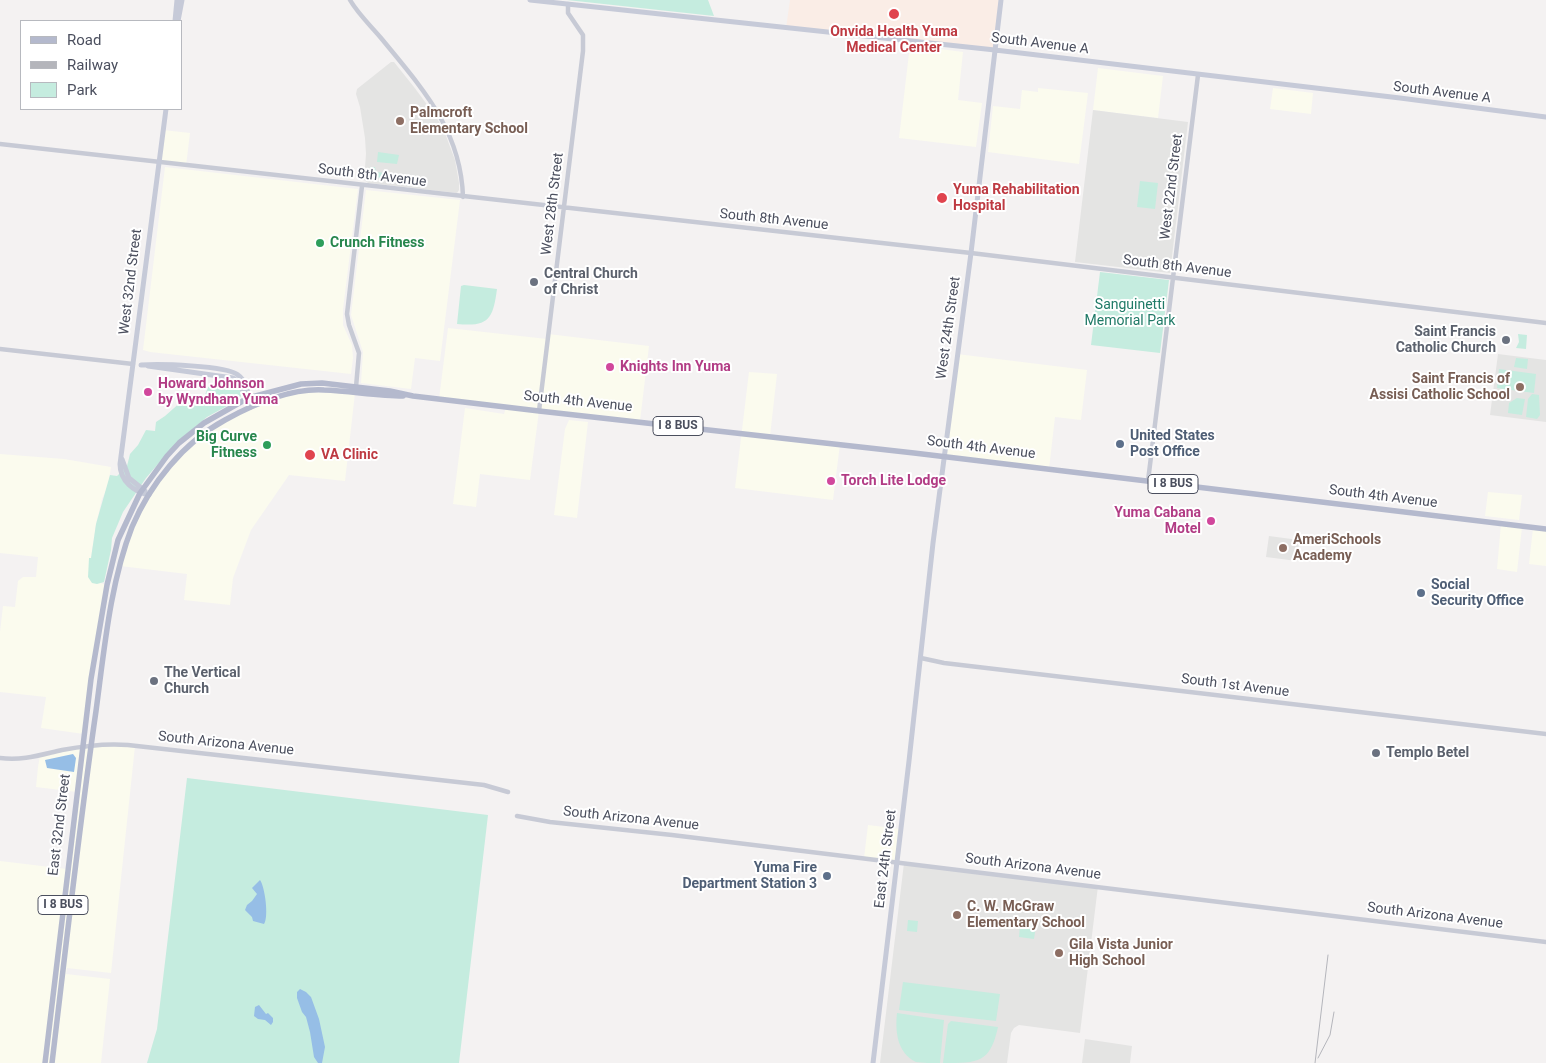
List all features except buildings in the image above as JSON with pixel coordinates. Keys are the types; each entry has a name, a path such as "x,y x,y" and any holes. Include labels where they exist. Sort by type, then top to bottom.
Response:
{"main road":[{"path":"177,0 177,20"},
{"path":"177,20 182,0"},
{"name":"South Avenue A","path":"530,0 995,50 1546,117"},
{"name":"West 24th Street","path":"921,658 943,456 971,253 1001,0"},
{"name":"West 32nd Street","path":"149,495 141,491 129,478 122,458 166,110"},
{"path":"134,364 232,378 240,384 251,407 202,434 173,463 149,495"},
{"name":"South 4th Avenue","path":"248,398 301,384 322,384 355,390 943,456 1546,529"},
{"name":"South 4th Avenue","path":"251,407 296,392 355,390"},
{"path":"141,491 167,456 184,439 216,415 248,398"},
{"name":"East 32nd Street","path":"44,1063 93,665 106,590 118,540 141,491"},
{"name":"East 32nd Street","path":"52,1063 91,746 115,592 124,551 149,495"},
{"name":"East 24th Street","path":"873,1063 921,658"},
{"path":"93,665 103,664"}],"street":[{"path":"350,0 422,88 439,114 456,151 461,173 463,197"},
{"name":"West 28th Street","path":"538,411 584,42 581,30 567,11 568,4"},
{"name":"West 22nd Street","path":"1148,481 1198,75"},
{"name":"South 8th Avenue","path":"0,144 971,253 1546,323"},
{"path":"355,390 359,353 347,314 362,186"},
{"path":"0,349 134,364"},
{"name":"South 1st Avenue","path":"921,658 944,663 1546,734"},
{"name":"South Arizona Avenue","path":"0,758 22,759 82,747 132,745 484,786 508,792"},
{"name":"South Arizona Avenue","path":"517,816 550,822 897,862 1546,942"}],"shaded area":[{"name":"Onvida Health Yuma Medical Center","path":"790,0 1001,0 995,50 786,28"},
{"path":"910,45 963,52 958,100 982,103 976,147 899,138"},
{"name":"Palmcroft Elementary School","path":"391,62 394,62 414,87 443,128 455,160 459,183 457,193 368,183 364,180 365,138 356,94 357,89"},
{"path":"1098,68 1163,76 1158,118 1093,110"},
{"path":"1038,88 1088,93 1079,164 988,152 993,106 1020,109 1022,90 1038,92"},
{"path":"1273,88 1313,93 1311,114 1270,109"},
{"path":"1093,110 1188,122 1170,273 1075,262"},
{"path":"163,130 190,133 186,166 158,162"},
{"path":"165,167 358,189 343,309 343,325 352,345 351,374 143,350"},
{"path":"366,190 460,200 440,361 415,358 411,389 361,383 363,352 351,315"},
{"path":"448,328 547,339 548,334 649,346 640,421 539,411 530,480 480,474 476,507 453,504 465,408 504,414 506,407 439,399"},
{"path":"957,354 1087,370 1081,420 1055,417 1049,469 943,456"},
{"name":"Saint Francis of Assisi Catholic School","path":"1498,354 1546,360 1546,422 1490,415"},
{"path":"749,372 777,374 770,436 840,444 833,500 735,488"},
{"path":"296,392 355,393 345,481 289,475 251,530 233,578 230,605 184,600 187,574 120,566 124,551 149,495 189,446 225,420"},
{"path":"569,420 588,422 577,518 554,515 565,429"},
{"path":"0,454 64,459 111,467 108,486 102,499 96,524 91,558 100,583 107,585 84,734 41,728 46,697 0,692 0,632 3,606 15,607 18,581 23,577 36,577 38,557 0,553"},
{"path":"1488,492 1522,495 1519,520 1485,516"},
{"path":"1501,524 1546,529 1546,566 1529,564 1533,528 1522,527 1517,572 1497,569"},
{"name":"AmeriSchools Academy","path":"1269,536 1299,540 1297,561 1266,557"},
{"path":"91,746 135,746 111,973 67,968 66,974 110,979 101,1063 0,1063 0,861 67,869 77,792 36,787 40,755"},
{"path":"868,825 901,829 897,862 864,858"},
{"path":"904,863 1098,886 1080,1033 1019,1025 1011,1033 1007,1063 880,1063"},
{"path":"1085,1039 1132,1046 1130,1063 1082,1063"}],"green space":[{"path":"567,0 708,0 714,16"},
{"path":"378,152 399,155 397,164 377,162"},
{"path":"370,167 375,167 376,172 394,174 394,179 373,177 369,171"},
{"path":"1140,181 1158,183 1155,209 1137,207"},
{"name":"Sanguinetti Memorial Park","path":"1100,272 1169,280 1160,353 1091,345"},
{"path":"461,286 497,289 494,308 483,322 468,325 457,324"},
{"path":"1518,334 1527,335 1526,349 1516,348 1519,342"},
{"path":"1516,358 1528,359 1527,369 1514,367"},
{"path":"1499,369 1536,374 1534,393 1497,388"},
{"path":"221,379 230,380 239,387 241,396 238,400 207,417 176,443 146,478 123,512 112,538 104,582 92,583 88,577 89,558 91,558 96,524 110,475 117,476 127,466 130,454 138,445 146,430 155,431 156,422 182,401 203,400 208,387"},
{"path":"1532,394 1539,395 1540,415 1537,419 1526,417 1528,399"},
{"path":"1517,398 1525,399 1522,415 1508,413 1509,403"},
{"path":"187,778 488,815 459,1063 147,1063 157,1029"},
{"path":"908,920 918,921 917,932 907,931"},
{"path":"1020,925 1036,926 1034,939 1019,937"},
{"path":"903,982 1000,994 996,1021 899,1010"},
{"path":"897,1013 944,1020 940,1063 916,1062 905,1053 897,1034"},
{"path":"951,1021 998,1027 995,1039 987,1054 974,1061 943,1063 948,1024"}],"water":[{"path":"73,754 76,758 74,772 47,768 45,760"},
{"path":"260,880 266,902 264,924 253,921 252,917 245,910 257,894 252,888"},
{"path":"300,989 311,997 319,1019 325,1047 322,1063 318,1063 314,1057 306,1017 297,998 297,992"},
{"path":"259,1005 266,1014 268,1013 273,1018 271,1025 265,1020 254,1016 255,1007"}],"railway":[{"path":"1315,1063 1328,955"},
{"path":"1318,1058 1330,1035 1334,1012"}],"place":[{"name":"Onvida Health Yuma Medical Center","path":"894,14"},
{"name":"Palmcroft Elementary School","path":"400,121"},
{"name":"Yuma Rehabilitation Hospital","path":"942,198"},
{"name":"Crunch Fitness","path":"320,243"},
{"name":"Central Church of Christ","path":"534,282"},
{"name":"Saint Francis Catholic Church","path":"1506,340"},
{"name":"Knights Inn Yuma","path":"610,367"},
{"name":"Saint Francis of Assisi Catholic School","path":"1520,387"},
{"name":"Howard Johnson by Wyndham Yuma","path":"148,392"},
{"name":"United States Post Office","path":"1120,444"},
{"name":"Big Curve Fitness","path":"267,445"},
{"name":"VA Clinic","path":"310,455"},
{"name":"Torch Lite Lodge","path":"831,481"},
{"name":"Yuma Cabana Motel","path":"1211,521"},
{"name":"AmeriSchools Academy","path":"1283,548"},
{"name":"Social Security Office","path":"1421,593"},
{"name":"The Vertical Church","path":"154,681"},
{"name":"Templo Betel","path":"1376,753"},
{"name":"Yuma Fire Department Station 3","path":"827,876"},
{"name":"C. W. McGraw Elementary School","path":"957,915"},
{"name":"Gila Vista Junior High School","path":"1059,953"}]}
